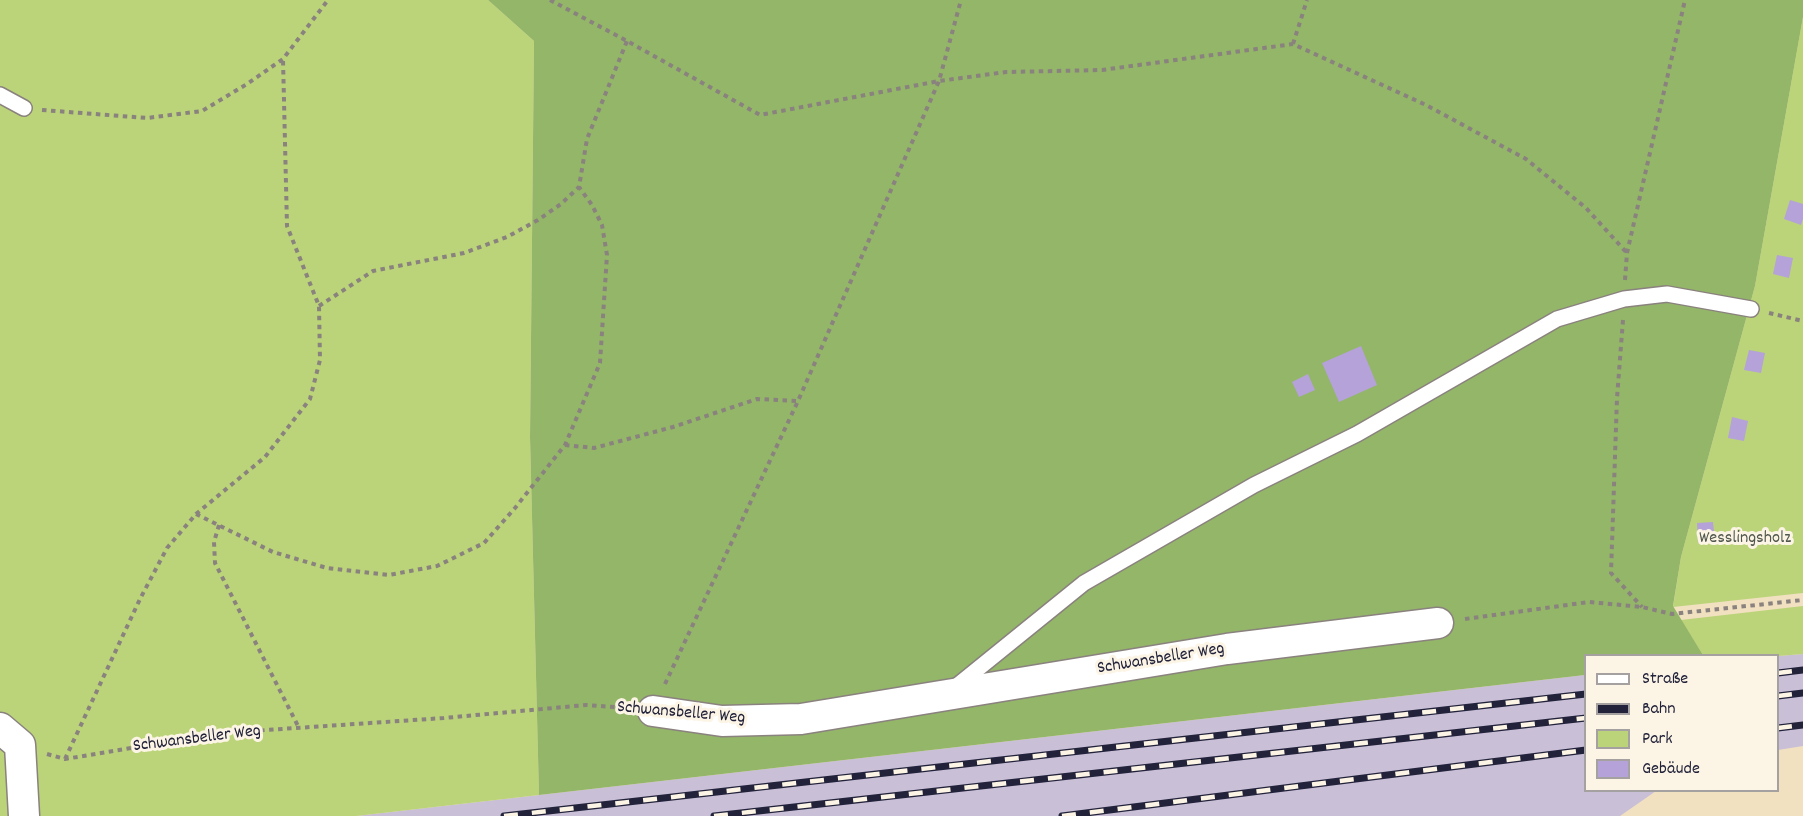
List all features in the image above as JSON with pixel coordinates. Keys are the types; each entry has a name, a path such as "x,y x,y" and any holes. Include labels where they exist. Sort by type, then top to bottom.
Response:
{"street":[{"name":"Schwansbeller Weg","path":"653,711 722,721 801,719 1227,649 1438,623"},
{"path":"10,737 24,816"}],"lane":[{"path":"0,95 24,108"},
{"path":"946,694 1084,584 1254,485 1357,434 1557,319 1624,299 1667,294 1751,309"}],"path":[{"path":"24,108 147,118 202,111 283,59 328,0"},
{"path":"550,0 627,40 760,115 939,81 1006,72 1102,70 1293,44 1426,105 1526,159 1586,208 1627,253"},
{"path":"653,711 798,401 939,81 961,0"},
{"path":"1293,44 1307,0"},
{"path":"319,306 373,272 464,253 507,237 561,204 579,187 587,139 627,40"},
{"path":"65,759 140,599 167,548 196,514 265,457 310,399 320,360 319,306 287,226 283,59"},
{"path":"196,514 273,552 327,568 390,575 437,566 484,543 565,445 600,363 607,255 602,225 592,205 579,187"},
{"path":"1751,309 1803,321"},
{"path":"565,445 594,448 672,427 757,399 798,401"},
{"path":"219,525 214,542 216,562 299,728"},
{"path":"1438,623 1588,602 1642,607 1672,614 1803,600"},
{"name":"Schwansbeller Weg","path":"10,737 65,759 222,733 444,718 586,705 653,711"}],"shaded area":[{"path":"1803,654 1803,746 1779,750 1779,656"},
{"path":"1584,675 1584,792 1655,792 1620,816 356,816"}],"green space":[{"path":"0,0 488,0 534,41 530,437 539,795 356,816 0,816"},
{"path":"488,0 1803,0 1803,17 1755,286 1681,557 1673,606 1702,654 1584,654 1584,675 539,795 530,437 534,41"},
{"name":"Wesslingsholz","path":"1803,17 1803,593 1673,607 1681,557 1755,286"},
{"path":"1803,606 1803,654 1779,656 1779,654 1702,654 1681,620"}],"building":[{"path":"1790,200 1803,204 1801,225 1784,219"},
{"path":"1777,255 1793,258 1789,278 1773,274"},
{"path":"1361,346 1377,385 1339,402 1322,363"},
{"path":"1749,350 1765,353 1761,373 1744,370"},
{"path":"1308,374 1315,390 1299,397 1292,382"},
{"path":"1732,417 1748,421 1744,441 1728,438"},
{"path":"1713,522 1715,542 1698,543 1697,523"}],"railway":[{"path":"1779,673 1803,670"},
{"path":"1779,696 1803,693"},
{"path":"504,816 1584,694"},
{"path":"714,816 1584,718"},
{"path":"1779,728 1803,725"},
{"path":"1062,816 1584,750"}]}
